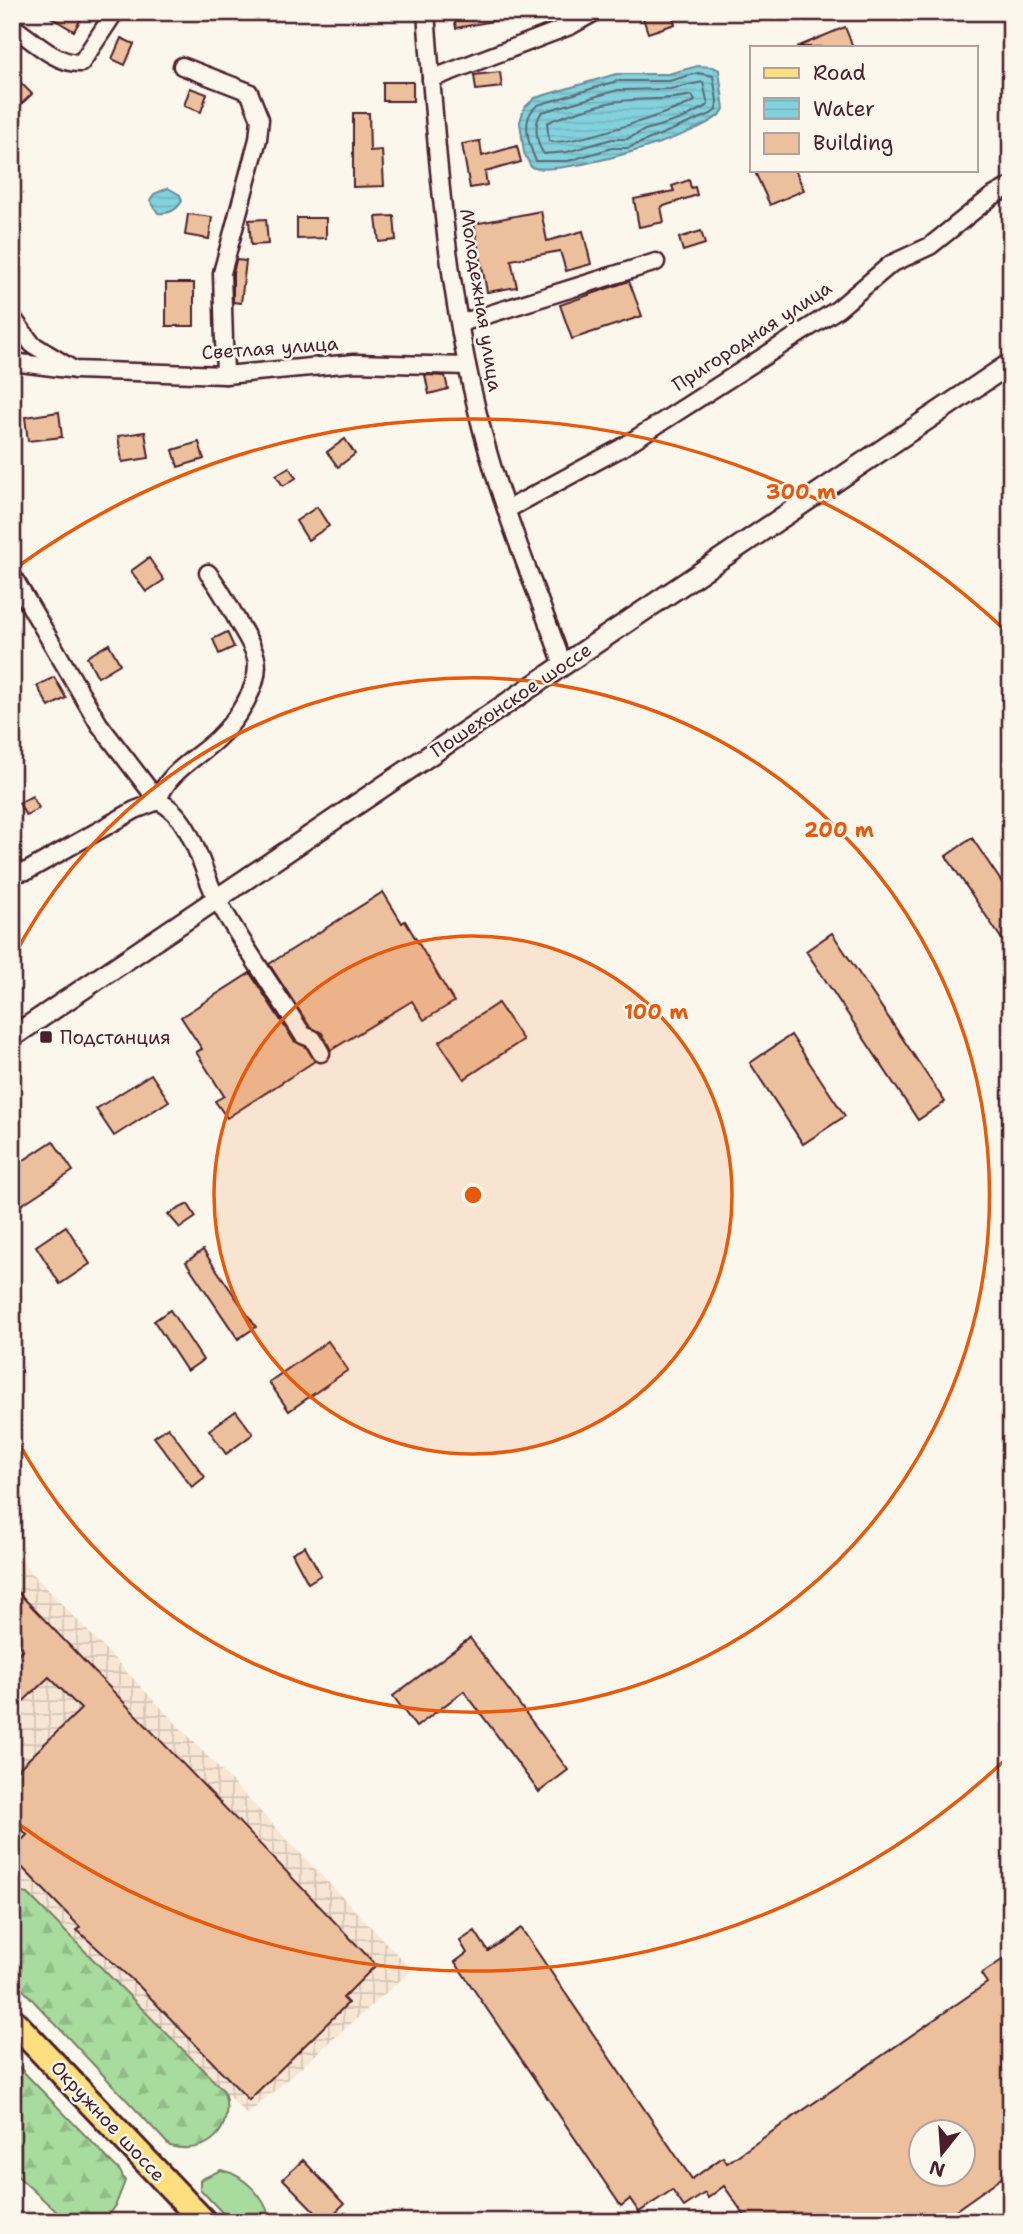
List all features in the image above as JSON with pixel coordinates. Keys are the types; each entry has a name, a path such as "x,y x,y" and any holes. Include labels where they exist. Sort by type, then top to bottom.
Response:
{"main road":[{"name":"Окружное шоссе","path":"12,2020 204,2222"}],"street":[{"path":"12,26 47,51 73,64 81,63 115,12"},
{"name":"Молодежная улица","path":"426,12 443,201 467,366 490,460 563,665"},
{"path":"431,79 570,26 595,12"},
{"path":"182,66 249,92 260,120 258,139 222,273 225,375"},
{"name":"Пригородная улица","path":"508,509 621,448 838,309 891,264 930,246 990,197 1011,186"},
{"path":"461,323 656,262"},
{"name":"Светлая улица","path":"12,317 32,344 74,370 225,375 354,363 467,366"},
{"path":"12,362 74,370"},
{"name":"Пошехонское шоссе","path":"12,1037 1011,363"},
{"path":"12,873 27,871 135,810 158,800 163,787 189,759 217,739 249,695 256,676 256,659 219,586 208,573"},
{"path":"12,575 99,723 158,800 170,806 194,843 217,900 303,1035 313,1038 321,1053"}],"shaded area":[{"path":"12,1552 412,1970 247,2115 12,1878"}],"green space":[{"path":"12,1894 28,1894 224,2091 226,2117 215,2137 196,2147 170,2146 12,1978"},
{"path":"12,2060 120,2171 125,2181 116,2204 103,2222 68,2222 12,2171"},
{"path":"221,2170 238,2177 253,2189 264,2204 271,2222 231,2222 200,2189 200,2180"}],"water":[{"path":"698,66 719,70 724,109 714,119 693,130 633,152 571,166 546,169 531,167 524,153 520,122 524,108 535,98 616,74 668,74"},
{"path":"168,188 180,195 182,201 172,211 158,213 150,200 154,194"}],"building":[{"path":"42,12 85,12 74,31"},
{"path":"453,12 504,12 504,19 456,28"},
{"path":"641,12 671,12 675,24 648,33"},
{"path":"845,27 853,46 799,46"},
{"path":"121,38 134,44 125,65 112,59"},
{"path":"500,72 502,87 476,90 474,75"},
{"path":"12,74 32,94 12,113"},
{"path":"383,82 413,82 413,101 383,101"},
{"path":"190,88 207,94 201,112 184,106"},
{"path":"353,113 369,113 370,151 382,150 384,186 353,187"},
{"path":"480,141 482,156 517,146 521,162 485,172 487,185 470,188 462,144"},
{"path":"755,172 796,172 804,190 770,205"},
{"path":"689,180 697,195 661,207 664,222 639,227 634,199 674,191 672,186"},
{"path":"541,211 547,241 583,231 591,264 566,271 560,251 511,260 517,287 487,292 474,224"},
{"path":"188,214 212,217 209,239 185,235"},
{"path":"394,216 396,240 379,242 376,217"},
{"path":"297,218 326,218 326,238 297,239"},
{"path":"266,219 268,244 251,245 249,220"},
{"path":"701,231 705,244 683,251 679,238"},
{"path":"236,260 246,261 241,303 233,302"},
{"path":"629,281 642,316 572,339 560,305"},
{"path":"166,283 194,283 194,326 166,326"},
{"path":"425,375 445,376 448,389 429,394"},
{"path":"59,412 62,437 28,441 25,417"},
{"path":"145,432 149,458 122,462 118,436"},
{"path":"345,439 355,454 338,467 327,452"},
{"path":"199,442 204,459 178,467 173,450"},
{"path":"289,467 296,478 283,486 276,475"},
{"path":"317,507 329,526 308,540 296,521"},
{"path":"149,558 164,580 146,592 131,571"},
{"path":"227,632 234,647 219,654 213,639"},
{"path":"109,644 120,664 98,677 87,657"},
{"path":"54,677 66,698 49,707 37,686"},
{"path":"32,796 39,808 26,816 19,803"},
{"path":"972,838 1011,896 1011,953 946,856"},
{"path":"383,892 402,923 405,921 454,1002 424,1020 412,1001 331,1050 322,1033 310,1027 269,964"},
{"path":"832,933 945,1102 918,1120 806,951"},
{"path":"250,973 294,1041 306,1047 315,1061 227,1118 215,1101 224,1096 196,1052 202,1049 181,1017"},
{"path":"498,1003 523,1040 464,1079 439,1042"},
{"path":"791,1035 845,1116 803,1144 750,1063"},
{"path":"151,1074 169,1101 114,1136 96,1109"},
{"path":"53,1141 73,1171 12,1211 12,1168"},
{"path":"188,1204 196,1217 180,1228 168,1214"},
{"path":"66,1226 90,1264 60,1284 36,1246"},
{"path":"203,1250 256,1327 238,1339 186,1262"},
{"path":"170,1310 203,1360 187,1371 154,1321"},
{"path":"328,1341 348,1370 289,1411 269,1382"},
{"path":"236,1411 253,1434 226,1454 209,1430"},
{"path":"168,1427 205,1477 192,1487 154,1437"},
{"path":"305,1546 321,1575 308,1583 292,1553"},
{"path":"12,1586 376,1965 343,1998 348,2003 249,2100 140,1987 77,1930 80,1927 12,1857 12,1850 27,1835 12,1819 12,1775 81,1709 49,1677 12,1712 12,1659 23,1649 12,1638"},
{"path":"470,1638 568,1770 539,1792 464,1691 416,1727 393,1696"},
{"path":"521,1928 692,2179 723,2157 727,2163 987,1983 981,1974 1011,1954 1011,2171 939,2222 749,2222 724,2186 708,2198 705,2193 684,2207 672,2190 639,2212 630,2199 621,2206 455,1962 467,1953 460,1941 475,1931 488,1951"},
{"path":"303,2160 344,2204 325,2222 283,2179"}],"place":[{"name":"Подстанция","path":"46,1037"}]}
